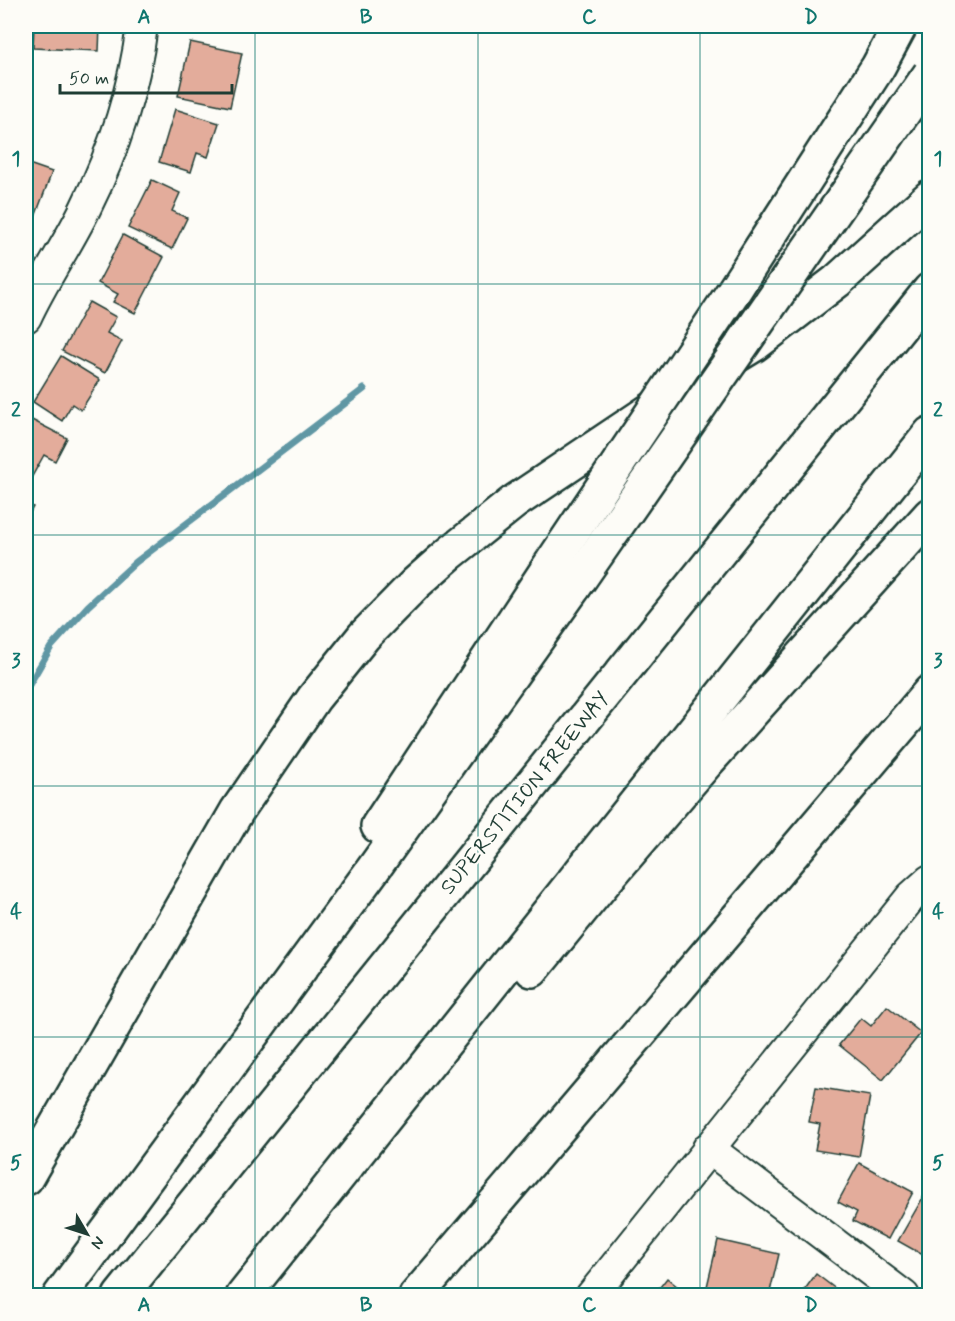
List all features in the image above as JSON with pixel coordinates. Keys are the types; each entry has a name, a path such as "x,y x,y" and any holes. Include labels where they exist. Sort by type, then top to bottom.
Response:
{"highway":[{"path":"60,1296 374,868 560,578 741,279 878,67 900,26"},
{"path":"560,578 930,74"},
{"path":"26,1179 237,811 314,698 364,636 415,584 514,502 696,380 755,344 837,281 930,197"},
{"name":"SUPERSTITION FREEWAY","path":"120,1296 930,290"},
{"path":"243,1296 930,434"},
{"path":"312,1210 466,1052 604,882 706,763 930,515"},
{"path":"416,1296 930,692"}],"street":[{"path":"26,317 33,283 85,210 111,151 127,103 142,26"},
{"path":"591,1296 708,1148 923,896"},
{"path":"708,1148 904,1296"}],"building":[{"path":"34,26 100,26 99,51 33,48"},
{"path":"192,26 223,26 223,32 192,31"},
{"path":"190,42 242,53 230,107 178,96"},
{"path":"175,109 219,123 208,157 197,153 191,172 159,162"},
{"path":"26,163 52,172 35,217 26,214"},
{"path":"152,180 180,193 172,211 187,218 172,249 128,228"},
{"path":"123,235 164,257 135,313 113,302 118,294 98,283"},
{"path":"89,302 116,317 107,333 122,341 105,373 62,351"},
{"path":"61,356 100,380 81,410 72,404 62,421 33,402"},
{"path":"26,417 67,438 55,461 44,455 30,480 26,478"},
{"path":"26,502 33,507 26,520"},
{"path":"887,1006 921,1033 883,1080 839,1045 861,1018 871,1026"},
{"path":"816,1087 870,1096 859,1157 815,1150 820,1124 809,1122"},
{"path":"859,1163 913,1192 888,1239 853,1221 857,1212 838,1202"},
{"path":"925,1194 930,1197 930,1259 898,1241"},
{"path":"718,1240 779,1254 769,1296 705,1295"},
{"path":"816,1274 845,1296 800,1296"},
{"path":"667,1278 689,1296 653,1296"}],"waterway":[{"path":"26,690 51,647 88,606 136,562 364,389"}]}
